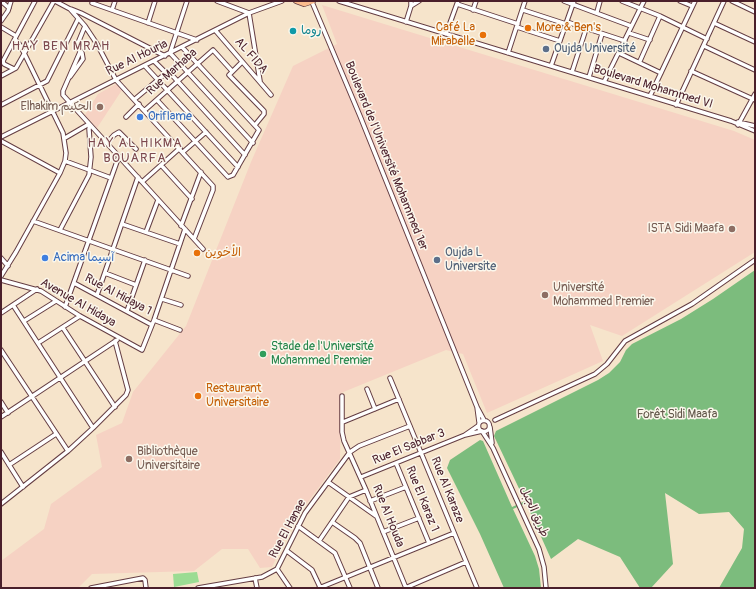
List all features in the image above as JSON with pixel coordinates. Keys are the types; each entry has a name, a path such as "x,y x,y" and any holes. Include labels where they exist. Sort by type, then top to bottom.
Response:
{"main road":[{"path":"296,1 303,4 312,2"}],"street":[{"path":"1,1 9,8"},
{"path":"1,21 9,8 11,1"},
{"path":"14,69 4,64 3,61 34,1"},
{"path":"1,76 14,69 55,1 165,56"},
{"path":"64,6 67,1"},
{"path":"112,10 116,1"},
{"path":"148,23 155,1"},
{"path":"187,1 170,53 253,143"},
{"path":"217,1 249,13 260,82"},
{"name":"Rue Al Houria","path":"1,137 249,13 282,1"},
{"name":"Boulevard Mohammed VI","path":"339,1 676,105 731,121 755,126"},
{"path":"406,22 411,1"},
{"path":"411,6 418,1"},
{"path":"473,10 476,1"},
{"path":"508,53 525,1"},
{"path":"564,1 573,2 631,26"},
{"path":"597,12 600,1"},
{"path":"623,1 641,7 683,26 707,39"},
{"path":"604,82 644,1"},
{"path":"680,1 692,6"},
{"path":"650,96 694,1"},
{"path":"676,105 724,1"},
{"path":"732,1 755,12"},
{"name":"Boulevard de l'Université Mohammed 1er","path":"312,2 360,116 477,407 486,421"},
{"path":"551,66 573,2"},
{"path":"92,3 197,40"},
{"path":"446,34 458,3 473,10 560,41"},
{"path":"70,9 85,26 97,44 116,80 180,148 214,187 194,239"},
{"path":"523,10 625,41"},
{"path":"640,61 660,16"},
{"path":"1,105 39,86 49,79 78,18"},
{"path":"714,23 755,42"},
{"path":"85,26 78,43 80,50 63,94 203,249"},
{"path":"1,27 15,37 24,53 65,138 66,153 65,161 60,173 1,276"},
{"path":"572,72 586,29"},
{"name":"AL FIDA","path":"215,30 271,95"},
{"path":"629,33 650,40"},
{"path":"588,77 602,34"},
{"path":"704,46 755,70"},
{"path":"157,100 228,177 232,176 253,143 259,130 182,47"},
{"name":"Rue Marhaba","path":"145,110 213,50 232,71"},
{"path":"619,53 640,61 661,72"},
{"path":"154,61 166,73 171,74 245,155"},
{"path":"242,62 229,75 264,112 255,125"},
{"path":"145,66 238,167"},
{"path":"691,71 754,100"},
{"path":"135,99 166,73"},
{"path":"739,123 754,100 755,94"},
{"path":"126,117 139,104"},
{"name":"Boulevard Mohammed VI","path":"739,123 755,131"},
{"path":"65,138 90,124"},
{"path":"60,230 90,171 90,124"},
{"path":"107,143 119,132 136,149"},
{"path":"183,152 206,132"},
{"path":"1,141 60,173"},
{"path":"142,182 180,148"},
{"path":"66,307 119,156"},
{"path":"65,161 111,178"},
{"path":"161,165 192,199"},
{"path":"181,226 201,172"},
{"path":"97,295 138,178"},
{"path":"146,232 158,200"},
{"path":"33,221 188,276"},
{"path":"122,224 180,244"},
{"path":"152,325 185,229"},
{"path":"1,258 8,266"},
{"path":"127,311 145,260"},
{"path":"493,448 482,431 479,429 479,424 486,421 495,420 595,374 607,364 625,341 692,304 755,260"},
{"path":"105,273 136,284"},
{"name":"Avenue Al Hidaya","path":"1,280 37,289 80,316 140,350 143,349 152,325"},
{"name":"Rue Al Hidaya 1","path":"74,283 152,325"},
{"path":"1,313 37,289"},
{"path":"162,299 181,305"},
{"path":"24,321 56,300"},
{"path":"13,305 93,428"},
{"path":"38,343 80,316"},
{"path":"154,320 180,330"},
{"path":"63,328 115,407"},
{"path":"1,417 32,398 119,338"},
{"path":"1,504 68,451 115,407 129,391 115,341"},
{"path":"1,350 68,451"},
{"name":"Rue Al Karaze","path":"390,378 476,588"},
{"path":"367,389 375,409"},
{"name":"Rue Al Houda","path":"342,396 344,441 384,532 406,588"},
{"path":"342,422 399,399"},
{"path":"1,402 8,413"},
{"name":"Boulevard de l'Université Mohammed 1er","path":"477,407 479,424"},
{"path":"482,431 487,431 495,420"},
{"path":"486,421 490,426 493,448"},
{"name":"Rue El Sabbar 3","path":"465,435 479,424"},
{"path":"350,452 359,446 410,426"},
{"name":"Rue El Sabbar 3","path":"360,477 465,435 482,431"},
{"path":"9,465 56,434"},
{"name":"طريق الجبل","path":"493,448 539,549 544,567 546,588"},
{"path":"1,452 23,487"},
{"name":"Rue El Hanae","path":"201,588 267,575 277,569 305,513 350,452"},
{"name":"Rue El Karaz 1","path":"396,463 429,543"},
{"path":"328,482 376,516"},
{"path":"370,501 406,487"},
{"path":"319,541 349,497 366,490"},
{"path":"384,532 419,518"},
{"path":"332,522 359,541 378,588"},
{"path":"298,526 335,553 350,588"},
{"path":"287,551 312,570 320,588 454,533"},
{"path":"406,588 466,562"},
{"path":"277,569 290,588"},
{"path":"91,588 143,578 145,580 146,588"},
{"path":"255,578 257,588"}],"shaded area":[{"name":"Université Mohammed Premier","path":"322,5 734,131 755,140 755,252 622,336 590,325 603,361 487,413 463,354 446,350 341,393 340,459 293,522 272,567 260,568 248,549 222,549 194,571 92,574 78,588 1,588 1,561 44,529 51,504 102,467 96,435 122,423 133,392 186,326 251,162 293,66 337,44"},
{"name":"Elhakim الحكيم","path":"116,84 122,90 97,128 85,115 98,94"}],"green space":[{"name":"Forêt Sidi Maafa","path":"755,270 755,588 719,588 742,548 744,529 729,512 699,514 665,493 673,564 651,588 640,588 620,557 578,539 551,559 526,503 513,509 535,556 539,569 541,588 504,588 480,534 447,468 450,460 480,440 483,441 512,507 525,501 494,436 496,431 598,380 609,373 620,362 626,350 632,344 681,319"},
{"path":"197,572 199,582 174,587 173,574"}],"place":[{"name":"More & Ben's","path":"528,28"},
{"name":"روما","path":"293,31"},
{"name":"Café La Mirabelle","path":"483,35"},
{"name":"Oujda Université","path":"546,49"},
{"name":"Elhakim الحكيم","path":"100,107"},
{"name":"Oriflame","path":"140,117"},
{"name":"ISTA Sidi Maafa","path":"732,229"},
{"name":"الأخوين","path":"197,253"},
{"name":"Acima آسيما","path":"45,258"},
{"name":"Oujda L Universite","path":"437,260"},
{"name":"Université Mohammed Premier","path":"545,295"},
{"name":"Stade de l'Université Mohammed Premier","path":"263,354"},
{"name":"Restaurant Universitaire","path":"198,396"},
{"name":"Bibliothèque Universitaire","path":"129,459"}],"district":[{"name":"HAY BEN MRAH","path":"61,47"},
{"name":"HAY AL HIKMA BOUARFA","path":"135,152"}]}
